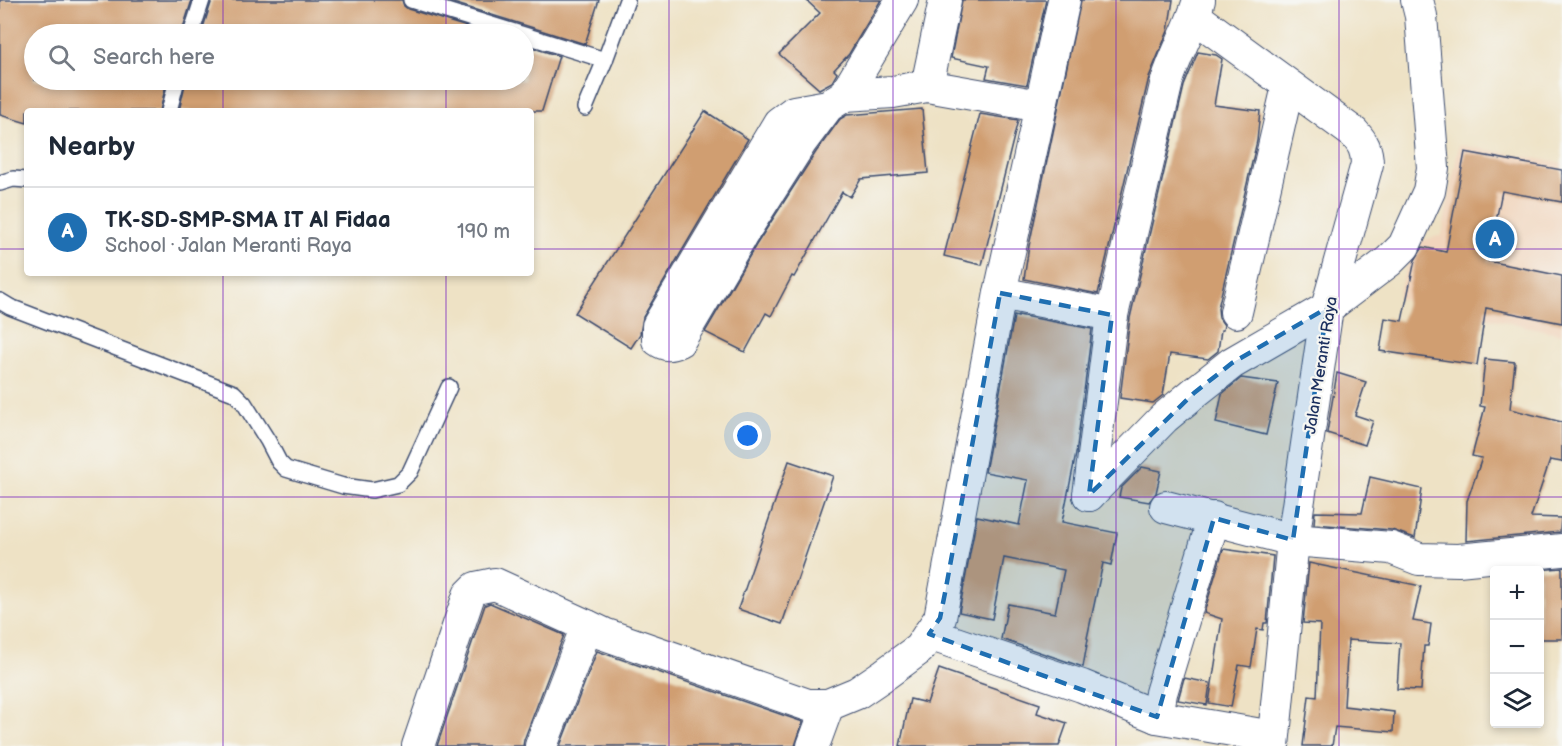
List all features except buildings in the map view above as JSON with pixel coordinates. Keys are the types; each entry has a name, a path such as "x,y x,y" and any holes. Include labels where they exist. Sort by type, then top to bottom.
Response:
{"street":[{"path":"902,0 837,100 801,142 741,236 679,341 668,345 658,340 658,326 779,123 794,112 837,100 927,87 1040,106"},
{"path":"927,87 945,0"},
{"path":"418,746 469,595 476,588 495,584 604,634 808,705 828,705 857,693 918,649 940,618 1000,293 1064,0"},
{"path":"1197,8 1174,58 1167,81 1112,315 1089,495 1164,418 1194,393 1233,363 1327,308 1389,261 1404,246 1429,191 1433,168 1418,0"},
{"name":"Jalan Meranti Raya","path":"1197,8 1288,86 1354,133 1364,144 1367,153 1367,164 1327,308 1293,540 1273,741"},
{"path":"1236,312 1288,86"},
{"path":"1000,293 1112,315"},
{"path":"1166,507 1293,540 1384,547 1397,549 1413,558 1436,561 1562,550"},
{"path":"1157,717 1161,693 1214,519"},
{"path":"551,743 587,626"},
{"path":"929,634 1082,686 1157,717 1273,741"},
{"path":"813,746 828,705"}],"lane":[{"path":"194,24 202,0"},
{"path":"411,0 489,24"},
{"path":"585,108 627,0"},
{"path":"534,38 605,60"},
{"path":"170,108 174,90"},
{"path":"0,183 13,179 24,180"},
{"path":"0,301 10,307 234,393 244,403 279,462 286,469 343,486 372,490 398,484 410,472 449,387"}],"highlighted area":[{"path":"1000,293 1112,315 1089,495 1194,393 1232,363 1327,308 1293,540 1214,518 1157,717 929,634 940,618"}],"shaded area":[{"path":"1459,145 1562,163 1562,334 1397,298 1414,243 1442,235"}],"place":[{"name":"TK-SD-SMP-SMA IT Al Fidaa","path":"1495,239"}]}
